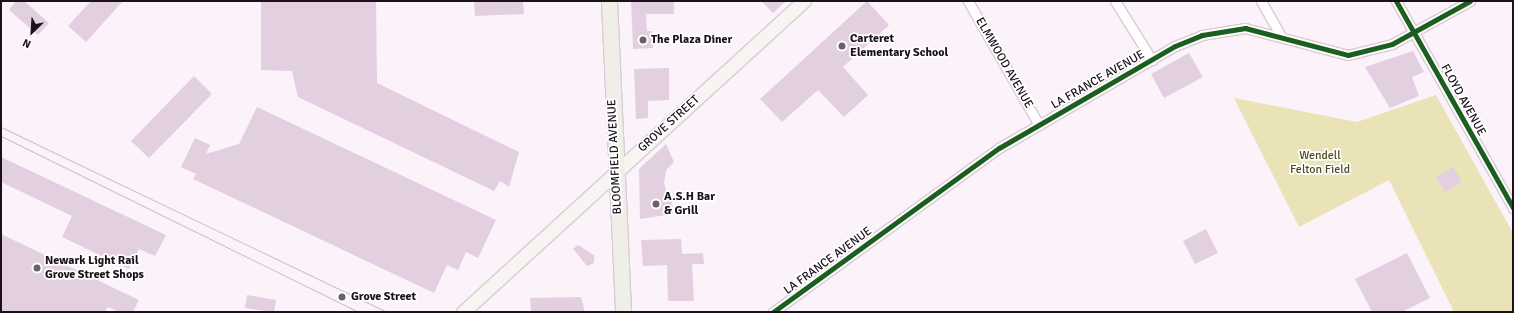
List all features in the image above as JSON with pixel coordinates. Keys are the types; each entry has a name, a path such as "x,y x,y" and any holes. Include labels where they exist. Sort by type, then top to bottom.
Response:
{"main road":[{"name":"BLOOMFIELD AVENUE","path":"609,1 623,312"},
{"name":"GROVE STREET","path":"463,312 804,1"}],"street":[{"name":"ELMWOOD AVENUE","path":"968,1 1039,125"},
{"path":"1115,1 1152,60"},
{"path":"1261,1 1281,36"},
{"name":"FLOYD AVENUE","path":"1396,1 1513,208"},
{"name":"LA FRANCE AVENUE","path":"773,312 975,165 1039,125 1152,60 1202,35 1245,28 1281,36 1328,53 1348,55 1392,44 1470,1"}],"green space":[{"name":"Wendell Felton Field","path":"1436,95 1513,233 1513,312 1454,312 1389,180 1299,227 1234,98 1357,122"}],"building":[{"path":"16,1 24,1 49,23 38,35 9,10"},
{"path":"91,1 123,1 86,42 68,26"},
{"path":"376,1 377,83 519,152 509,187 500,181 494,191 298,97 292,71 261,70 261,2"},
{"path":"474,1 523,1 524,14 475,16"},
{"path":"631,1 674,1 674,14 646,14 647,31 652,31 653,48 633,49"},
{"path":"761,1 786,1 773,13"},
{"name":"Carteret Elementary School","path":"867,1 889,25 843,67 868,95 844,117 818,90 782,122 760,99"},
{"path":"1413,51 1424,72 1412,77 1419,96 1390,108 1365,67"},
{"path":"1189,53 1203,77 1164,98 1151,74"},
{"path":"669,68 669,100 648,101 648,118 636,119 634,69"},
{"path":"194,76 212,94 149,158 131,141"},
{"path":"257,107 496,220 478,258 466,252 458,270 447,265 434,293 193,179 196,174 181,167 195,138 210,145 206,154 239,144"},
{"path":"666,144 674,162 666,170 664,184 667,192 671,192 673,214 640,219 639,169"},
{"path":"1,157 166,235 155,256 139,249 129,269 62,237 72,216 1,182"},
{"path":"1453,167 1462,182 1445,192 1436,177"},
{"path":"1206,229 1218,253 1195,264 1183,241"},
{"name":"Newark Light Rail Grove Street Shops","path":"1,234 139,300 133,312 119,312 108,307 105,312 1,312"},
{"path":"681,239 682,254 703,253 704,264 692,264 694,301 668,301 667,265 643,266 641,240"},
{"path":"578,245 594,255 594,263 587,266 573,249"},
{"path":"1407,253 1430,298 1402,312 1372,312 1355,279"},
{"path":"247,295 276,300 274,312 245,308"},
{"path":"581,297 585,312 531,312 530,298"}],"tram line":[{"path":"1,127 387,312"},
{"path":"1,136 358,312"}],"cycle path":[{"path":"1396,1 1513,208"},
{"path":"773,312 999,148 1175,46 1202,35 1245,28 1348,55 1392,44 1470,1"}],"place":[{"name":"The Plaza Diner","path":"643,40"},
{"name":"Carteret Elementary School","path":"842,46"},
{"name":"A.S.H Bar & Grill","path":"656,204"},
{"name":"Newark Light Rail Grove Street Shops","path":"37,268"},
{"name":"Grove Street","path":"342,297"}]}
